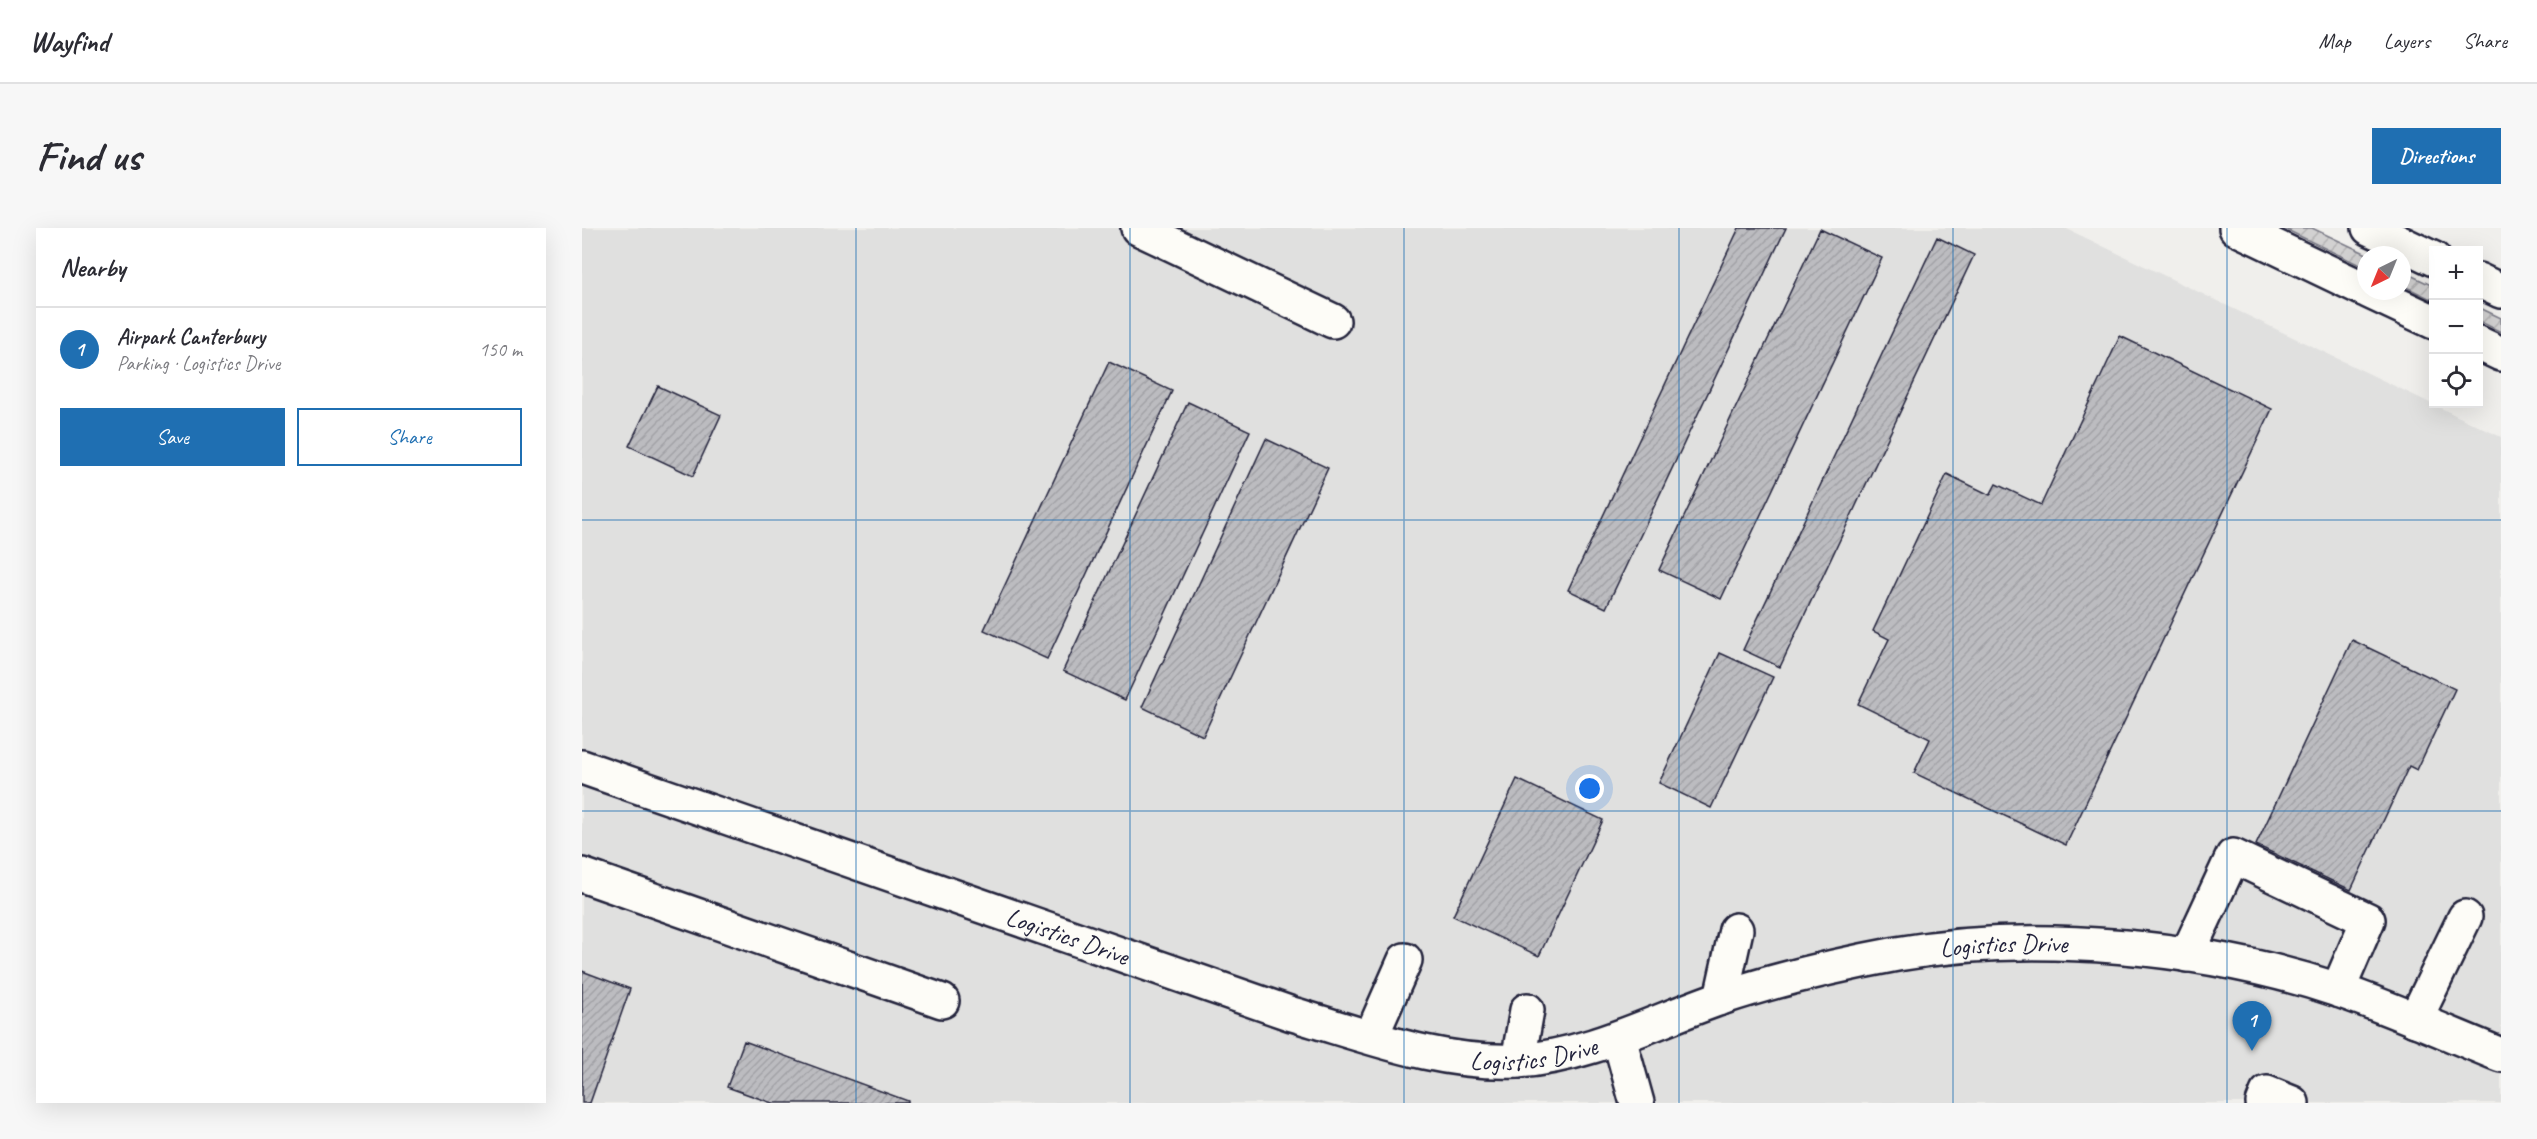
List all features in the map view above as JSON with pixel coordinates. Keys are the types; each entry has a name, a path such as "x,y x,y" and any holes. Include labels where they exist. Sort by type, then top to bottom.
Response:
{"main road":[{"path":"1138,228 1334,321"},
{"path":"2236,228 2357,285"},
{"path":"2369,228 2429,257"},
{"path":"2483,282 2501,291"},
{"path":"2388,300 2429,320"},
{"path":"2483,345 2501,354"},
{"name":"Logistics Drive","path":"582,767 1292,1014 1410,1050 1460,1058 1518,1061 1562,1053 1619,1038 1721,998 1831,967 1901,953 1969,945 2048,942 2129,947 2187,955 2281,974 2338,990 2501,1055"},
{"path":"2187,955 2233,856 2368,920 2338,990"},
{"path":"582,875 942,1000"},
{"path":"2415,1020 2465,917"},
{"path":"1721,998 1736,930"},
{"path":"1371,1037 1405,960"},
{"path":"1518,1061 1527,1010"},
{"path":"1619,1038 1637,1103"},
{"path":"2263,1103 2267,1093 2292,1103"}],"shaded area":[{"path":"582,228 2065,228 2429,402 2429,408 2441,408 2501,437 2501,1103 582,1103"},
{"path":"2283,228 2312,228 2357,249 2357,264"},
{"path":"2411,275 2429,284 2429,298 2411,289"},
{"path":"2483,309 2501,318 2501,332 2483,323"}],"building":[{"path":"1739,228 1786,228 1606,608 1568,590"},
{"path":"1820,229 1882,258 1721,599 1659,570"},
{"path":"1937,237 1974,255 1780,667 1743,650"},
{"path":"2120,336 2272,409 2066,845 1914,773 1930,739 1858,704 1889,639 1873,631 1947,474 1990,495 1996,484 2041,505"},
{"path":"1109,362 1172,391 1047,659 984,630"},
{"path":"658,386 721,415 693,476 629,446"},
{"path":"1188,402 1250,431 1125,700 1063,671"},
{"path":"1266,439 1328,468 1203,736 1142,707"},
{"path":"2352,640 2455,689 2417,770 2409,766 2351,890 2256,845"},
{"path":"1720,653 1773,677 1711,808 1659,783"},
{"path":"1517,779 1603,820 1539,956 1453,916"},
{"path":"582,971 630,989 590,1103 582,1103"},
{"path":"744,1041 908,1101 908,1103 772,1103 727,1087"}],"place":[{"name":"Airpark Canterbury","path":"2252,1051"}]}
